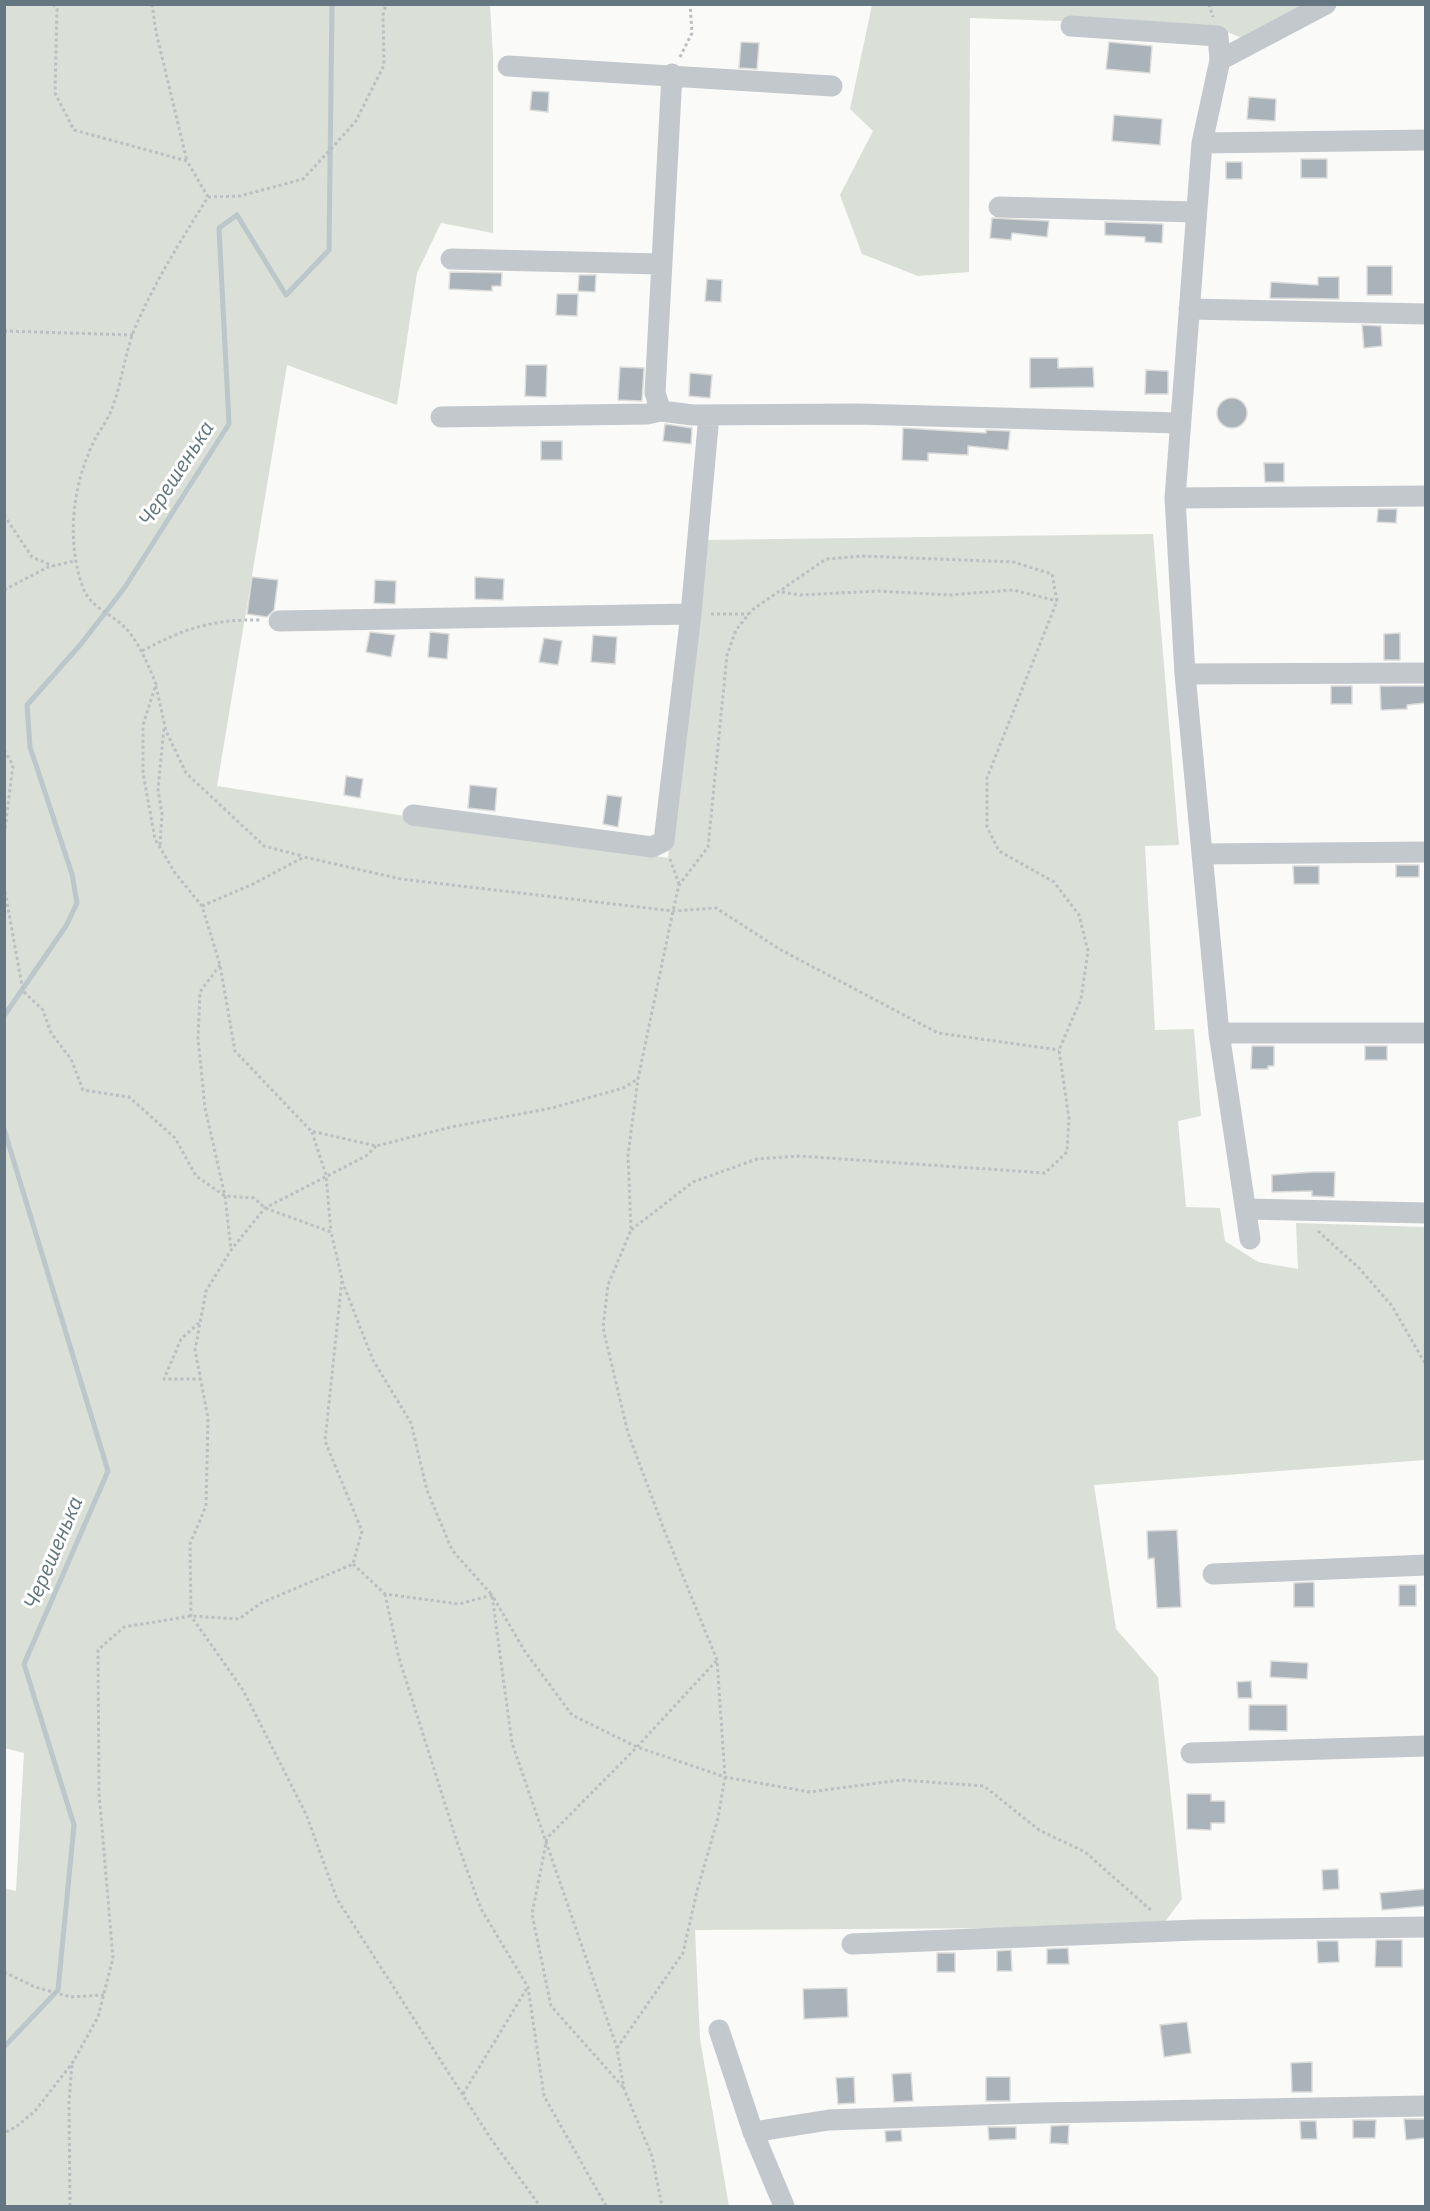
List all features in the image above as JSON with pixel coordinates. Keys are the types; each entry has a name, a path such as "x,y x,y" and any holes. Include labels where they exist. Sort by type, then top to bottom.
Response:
{"street":[{"path":"1220,60 1326,4"},
{"path":"1071,26 1218,36 1220,60 1202,143 1175,498 1185,674 1219,1033 1250,1239"},
{"path":"508,66 672,74 832,86"},
{"path":"660,411 655,393 672,74"},
{"path":"1202,143 1425,140"},
{"path":"999,207 1197,212"},
{"path":"451,259 661,264"},
{"path":"1189,309 1425,314"},
{"path":"441,417 647,414 660,411 709,415 857,414 1179,423"},
{"path":"413,815 652,848 664,841 691,614 709,415"},
{"path":"1175,498 1425,496"},
{"path":"279,621 691,614"},
{"path":"1185,674 1425,673"},
{"path":"1203,854 1425,852"},
{"path":"1219,1033 1425,1033"},
{"path":"1247,1209 1425,1213"},
{"path":"1213,1574 1425,1565"},
{"path":"1191,1753 1425,1746"},
{"path":"852,1944 1176,1931 1425,1927"},
{"path":"719,2031 753,2132 784,2206"},
{"path":"753,2132 841,2120 1040,2113 1425,2106"}],"path":[{"path":"53,4 57,9 55,93 74,130 187,161"},
{"path":"152,4 156,33 187,161 208,198"},
{"path":"208,198 240,196 303,179 356,122 384,65 386,4"},
{"path":"672,74 692,33 690,4"},
{"path":"208,198 154,283 133,335 111,412 94,440 74,510 75,561 89,600 102,613 127,630 142,651 156,684 164,722 186,773 264,846 401,879 672,910 717,908 781,950 938,1032 1059,1050"},
{"path":"4,331 133,335"},
{"path":"4,515 32,556 53,566"},
{"path":"617,2048 683,1953 697,1891 718,1818 725,1777 717,1660 628,1433 603,1328 608,1285 631,1230 628,1155 638,1078 672,910 679,885 708,847 727,655 736,630 748,614 826,559 862,556 1013,562 1052,574 1057,602 987,778 987,827 999,851 1054,882 1079,915 1088,951 1081,999 1059,1050 1069,1119 1067,1152 1045,1173 799,1156 757,1159 693,1182 631,1230"},
{"path":"4,590 53,566 75,561"},
{"path":"781,592 800,595 878,591 949,595 1013,590 1057,602"},
{"path":"691,614 748,614"},
{"path":"142,651 171,636 204,624 229,620 279,621"},
{"path":"156,684 143,725 143,773 155,839 174,873 202,906 220,965 235,1051 311,1131 326,1175 331,1232 342,1280 373,1360 411,1423 427,1490 452,1550 492,1595 524,1650 572,1715 637,1747 725,1777 810,1792 901,1780 984,1786 1039,1830 1085,1852 1176,1931"},
{"path":"160,847 162,814 158,790 164,722"},
{"path":"4,750 13,765 4,837"},
{"path":"664,841 679,885"},
{"path":"202,906 253,884 304,857"},
{"path":"4,886 23,989 43,1010 51,1033 71,1059 83,1090 129,1096 175,1138 196,1176 225,1196 254,1198 265,1208 331,1232"},
{"path":"220,965 200,992 198,1038 206,1108 225,1196 231,1250"},
{"path":"311,1131 376,1146 450,1127 552,1108 623,1088 638,1078"},
{"path":"376,1146 366,1156 265,1208 231,1250 206,1291 195,1350 208,1418 206,1506 190,1544 191,1616 243,1690 306,1814 337,1899 463,2094 540,2206"},
{"path":"1317,1230 1359,1268 1392,1306 1425,1365"},
{"path":"342,1280 325,1441 362,1531 353,1564"},
{"path":"201,1321 182,1339 164,1379 201,1379"},
{"path":"353,1564 385,1594 399,1658 461,1856 481,1909 528,1987 544,2096 606,2206"},
{"path":"4,2133 16,2127 35,2111 73,2062 98,2017 113,1958 99,1793 98,1650 124,1627 191,1616 239,1619 261,1604 353,1564"},
{"path":"385,1594 459,1604 492,1595"},
{"path":"492,1595 512,1743 547,1838 617,2048 624,2089 652,2156 661,2205"},
{"path":"624,2089 551,2006 532,1914 547,1838 637,1747 717,1660"},
{"path":"4,1972 42,1989 68,1997 104,1995"},
{"path":"463,2094 528,1987"},
{"path":"70,2206 69,2102 73,2062"}],"shaded area":[{"path":"5,5 490,5 493,55 493,233 441,223 417,273 397,405 287,365 217,786 668,858 704,540 1153,534 1179,845 1145,846 1155,1030 1194,1029 1201,1116 1178,1121 1186,1207 1220,1208 1225,1241 1258,1262 1298,1269 1296,1223 1425,1227 1425,1460 1094,1485 1116,1629 1158,1677 1182,1899 1161,1927 695,1930 700,2039 729,2206 5,2206 4,1888 16,1891 24,1753 4,1748"},
{"path":"872,5 1309,5 1247,40 1212,26 970,18 969,272 918,276 862,254 840,195 873,131 850,109"}],"building":[{"path":"741,42 759,43 757,69 739,68"},
{"path":"1109,42 1152,46 1150,73 1106,69"},
{"path":"532,91 549,92 548,112 530,110"},
{"path":"1249,97 1276,99 1275,121 1247,119"},
{"path":"1114,115 1162,119 1160,145 1112,141"},
{"path":"1301,159 1327,159 1327,178 1301,178"},
{"path":"1226,162 1242,162 1242,179 1226,179"},
{"path":"992,218 1049,221 1047,237 1012,233 1011,240 990,238"},
{"path":"1105,222 1163,224 1162,243 1145,242 1145,237 1105,235"},
{"path":"1367,266 1392,266 1392,295 1367,295"},
{"path":"450,272 502,273 501,286 492,286 492,291 449,289"},
{"path":"579,275 596,275 595,292 578,291"},
{"path":"1318,277 1339,277 1339,299 1270,298 1271,282 1318,285"},
{"path":"707,279 722,280 721,302 705,301"},
{"path":"557,294 578,294 577,316 556,315"},
{"path":"1362,325 1381,326 1382,346 1364,348"},
{"path":"1030,358 1058,358 1058,368 1093,367 1094,387 1030,388"},
{"path":"526,365 547,365 546,397 525,396"},
{"path":"620,367 644,368 642,401 618,400"},
{"path":"1146,370 1168,371 1168,394 1145,394"},
{"path":"690,373 712,375 710,398 689,396"},
{"path":"1232,398 1243,402 1247,413 1243,424 1232,428 1221,424 1217,413 1221,402"},
{"path":"665,424 692,428 691,444 663,441"},
{"path":"903,428 986,433 986,430 1010,431 1008,450 968,446 968,455 928,453 928,461 902,460"},
{"path":"541,441 562,441 562,460 541,460"},
{"path":"1264,463 1284,463 1284,482 1265,482"},
{"path":"1378,509 1397,509 1396,523 1377,522"},
{"path":"252,577 278,580 274,610 267,617 247,614"},
{"path":"475,577 504,579 503,600 475,599"},
{"path":"375,580 396,581 395,604 374,603"},
{"path":"370,632 395,635 391,657 366,652"},
{"path":"430,632 449,634 447,659 428,657"},
{"path":"1400,633 1400,660 1384,660 1384,634"},
{"path":"593,635 617,637 615,664 591,662"},
{"path":"544,638 562,641 558,665 539,662"},
{"path":"1331,686 1352,686 1352,704 1331,704"},
{"path":"1380,686 1425,686 1425,703 1407,705 1407,709 1381,710"},
{"path":"346,776 363,779 360,798 344,795"},
{"path":"470,785 497,788 495,811 468,808"},
{"path":"607,795 622,797 618,827 603,824"},
{"path":"1396,865 1419,865 1419,877 1396,877"},
{"path":"1293,866 1319,866 1319,884 1294,884"},
{"path":"1252,1046 1274,1046 1274,1066 1268,1066 1268,1069 1251,1069"},
{"path":"1365,1046 1387,1046 1387,1060 1365,1060"},
{"path":"1335,1172 1334,1197 1312,1196 1312,1191 1272,1192 1272,1175"},
{"path":"1177,1530 1181,1607 1157,1608 1154,1558 1148,1559 1147,1531"},
{"path":"1314,1582 1314,1607 1294,1607 1294,1583"},
{"path":"1399,1585 1416,1585 1416,1606 1399,1606"},
{"path":"1271,1661 1308,1663 1307,1679 1270,1677"},
{"path":"1251,1681 1252,1698 1238,1698 1237,1682"},
{"path":"1249,1705 1287,1705 1287,1731 1249,1730"},
{"path":"1187,1794 1211,1794 1211,1801 1225,1801 1225,1823 1211,1823 1211,1830 1187,1829"},
{"path":"1338,1869 1339,1889 1323,1890 1322,1870"},
{"path":"1425,1889 1425,1906 1382,1910 1380,1893"},
{"path":"1376,1940 1402,1940 1402,1967 1375,1967"},
{"path":"1317,1941 1338,1941 1339,1962 1318,1963"},
{"path":"1068,1948 1069,1964 1047,1964 1047,1949"},
{"path":"1011,1950 1012,1971 997,1971 997,1951"},
{"path":"937,1953 955,1953 955,1972 937,1972"},
{"path":"847,1988 848,2017 804,2019 803,1989"},
{"path":"1187,2022 1191,2053 1164,2057 1160,2025"},
{"path":"1312,2062 1312,2092 1292,2092 1291,2063"},
{"path":"911,2073 913,2101 894,2102 892,2074"},
{"path":"854,2077 855,2103 838,2104 836,2078"},
{"path":"986,2077 1010,2077 1010,2101 986,2101"},
{"path":"1404,2119 1425,2119 1425,2138 1406,2140"},
{"path":"1353,2120 1376,2120 1375,2138 1353,2138"},
{"path":"1300,2121 1316,2121 1317,2139 1301,2139"},
{"path":"1069,2125 1068,2144 1050,2143 1051,2126"},
{"path":"988,2127 1016,2127 1016,2139 989,2140"},
{"path":"901,2130 902,2141 886,2142 885,2131"}],"waterway":[{"name":"Черешенька","path":"4,1016 66,926 77,903 72,874 30,747 27,705 81,644 125,587 229,424 219,228 237,215 286,295 329,250 332,4"},
{"name":"Черешенька","path":"4,1129 108,1471 24,1664 74,1825 58,1990 4,2047"}]}
